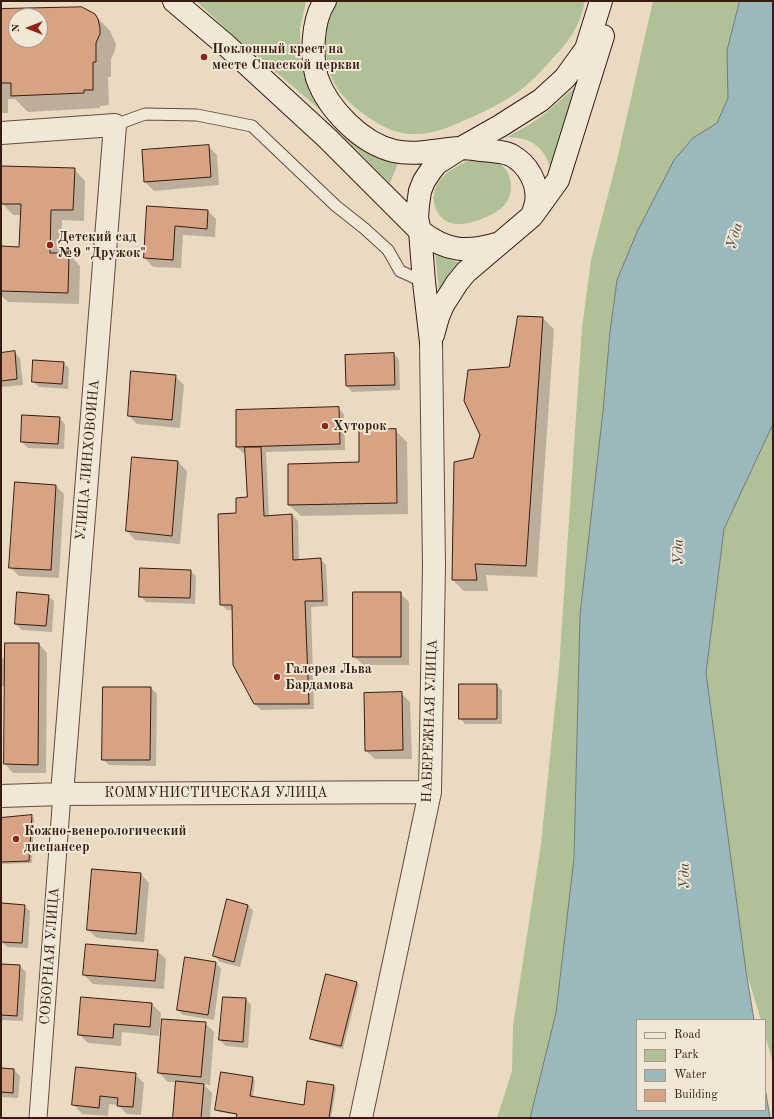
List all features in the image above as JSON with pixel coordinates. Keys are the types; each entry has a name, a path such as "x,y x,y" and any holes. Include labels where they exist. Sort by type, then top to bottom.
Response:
{"street":[{"path":"174,1 227,46 327,138 420,231 432,240 456,249 487,247 500,243"},
{"path":"324,1 320,8 313,44 315,71 320,86 343,118 357,132 376,144 393,150 411,153 461,148 497,151 510,155 527,168 533,178 536,189 536,202 532,216"},
{"path":"431,342 420,231 417,218 420,191 424,182 436,164 541,100 565,78 586,50 601,1"},
{"path":"431,342 441,311 449,294 457,283 466,272 532,216 558,180 613,1"},
{"path":"1,133 115,125"},
{"name":"УЛИЦА ЛИНХОВОИНА","path":"62,794 115,125"},
{"name":"НАБЕРЕЖНАЯ УЛИЦА","path":"361,1118 430,792 434,566 431,342"},
{"name":"КОММУНИСТИЧЕСКАЯ УЛИЦА","path":"1,796 62,794 430,792"},
{"name":"СОБОРНАЯ УЛИЦА","path":"38,1118 62,794"}],"lane":[{"path":"115,125 145,114 197,116 252,126 336,206 388,250 400,271 424,282"}],"green space":[{"path":"196,1 306,1 300,29 301,65 325,114 235,37"},
{"path":"335,1 585,1 577,27 570,37 533,80 523,88 502,102 456,124 427,133 412,134 390,130 380,125 351,104 335,85 328,65 325,43 327,22"},
{"path":"653,1 740,1 727,51 729,98 717,123 693,138 617,280 610,332 603,411 580,615 574,858 556,1013 530,1118 497,1118 512,1071 513,1026 541,844 559,668 582,328 591,260 617,160"},
{"path":"577,85 551,170 545,155 536,145 523,139 507,137 529,125 546,113"},
{"path":"343,136 379,157 398,163 390,183"},
{"path":"477,159 495,161 505,168 511,182 509,197 502,208 489,216 464,224 448,222 442,218 436,209 434,200 438,183 451,170 468,161"},
{"path":"435,254 460,263 439,289"},
{"path":"773,424 773,1063 766,1038 766,1019 761,1019 746,971 706,673 724,529"}],"water":[{"name":"Уда","path":"740,1 773,1 773,424 724,529 706,673 754,1019 636,1019 636,1111 766,1111 766,1094 770,1118 530,1118 556,1013 574,858 580,615 603,411 610,332 617,280 637,232 674,160 693,138 717,123 728,98 727,51"}],"building":[{"path":"82,7 95,14 98,19 100,34 96,43 96,62 93,62 93,90 84,90 84,93 11,96 11,83 1,83 1,9 8,9 8,48 48,48 48,8 42,8"},
{"path":"209,145 211,177 144,182 142,150"},
{"path":"2,166 75,168 73,210 51,210 50,253 69,253 68,293 1,291 1,246 19,247 21,204 1,204"},
{"path":"147,206 208,210 207,229 175,226 173,260 144,258"},
{"path":"518,316 543,317 526,566 475,564 477,580 452,580 454,462 473,458 480,435 464,401 468,370 509,367"},
{"path":"15,351 17,379 1,381 1,353"},
{"path":"394,353 395,385 346,386 345,355"},
{"path":"33,360 64,362 62,384 32,382"},
{"path":"131,371 176,375 172,420 128,416"},
{"path":"339,407 340,444 236,447 236,410"},
{"path":"22,415 60,417 58,444 21,442"},
{"path":"396,429 397,503 288,505 288,464 359,462 359,430"},
{"path":"245,447 261,447 264,516 292,514 293,560 321,558 323,601 305,601 309,704 254,704 233,665 232,605 220,605 218,514 236,513 236,498 247,497"},
{"path":"132,457 178,461 172,536 126,531"},
{"path":"15,482 56,485 51,570 9,568"},
{"path":"140,568 191,570 190,598 139,597"},
{"path":"17,592 49,595 46,626 15,624"},
{"path":"353,592 401,592 401,657 353,657"},
{"path":"5,643 39,643 38,765 4,764"},
{"path":"459,684 497,684 497,719 459,719"},
{"path":"103,687 151,687 150,760 102,760"},
{"path":"402,692 403,750 365,751 364,693"},
{"name":"Кожно-венерологический диспансер","path":"32,815 29,861 1,862 1,818"},
{"path":"92,869 141,873 136,934 87,930"},
{"path":"227,899 248,905 234,962 213,956"},
{"path":"2,903 25,905 22,943 1,942"},
{"path":"86,944 158,950 155,981 83,975"},
{"path":"185,957 216,962 208,1015 177,1010"},
{"path":"1,964 20,965 17,1016 1,1015"},
{"path":"326,974 357,982 341,1046 310,1039"},
{"path":"81,997 152,1003 150,1027 114,1024 113,1038 78,1035"},
{"path":"223,997 246,998 243,1042 219,1040"},
{"path":"162,1019 206,1022 201,1077 158,1073"},
{"path":"76,1067 136,1073 133,1107 117,1106 118,1098 100,1096 99,1108 72,1105"},
{"path":"1,1068 14,1069 13,1093 1,1092"},
{"path":"221,1072 253,1077 250,1096 304,1105 307,1081 334,1085 329,1118 236,1118 237,1114 215,1110"},
{"path":"176,1081 204,1084 201,1118 173,1118"}],"place":[{"name":"Поклонный крест на месте Спасской церкви","path":"204,57"},
{"name":"Детский сад №9 \"Дружок\"","path":"50,245"},
{"name":"Хуторок","path":"325,426"},
{"name":"Галерея Льва Бардамова","path":"277,677"},
{"name":"Кожно-венерологический диспансер","path":"16,839"}]}
